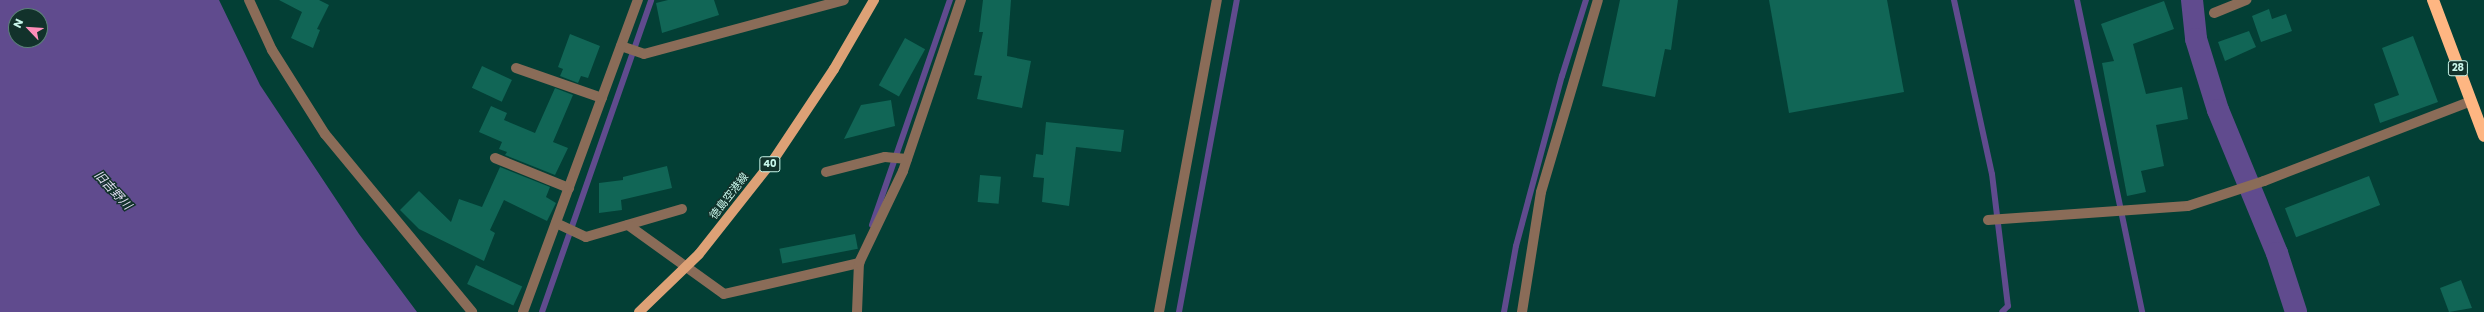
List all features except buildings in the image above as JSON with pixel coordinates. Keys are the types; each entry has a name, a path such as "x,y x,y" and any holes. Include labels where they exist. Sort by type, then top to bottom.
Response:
{"highway":[{"name":"28","path":"2433,0 2484,136"}],"main road":[{"name":"徳島空港線","path":"639,312 699,254 774,159 834,69 874,0"}],"street":[{"path":"249,0 272,50 325,134 472,312"},
{"path":"523,312 638,0"},
{"path":"621,46 644,54 844,0"},
{"path":"856,312 859,263 907,159 961,0"},
{"path":"1159,312 1218,0"},
{"path":"1522,312 1540,192 1598,0"},
{"path":"2214,13 2246,0"},
{"path":"516,68 602,98"},
{"path":"1988,220 2129,208 2188,206 2264,181 2471,101"},
{"path":"495,158 569,188"},
{"path":"826,172 885,158 907,159"},
{"path":"556,223 586,237 682,209"},
{"path":"628,225 724,294 859,263"}],"water":[{"name":"旧吉野川","path":"0,0 219,0 260,85 359,234 417,312 0,312"}],"waterway":[{"path":"542,312 651,0"},
{"path":"872,225 950,0"},
{"path":"1179,312 1237,0"},
{"path":"1504,312 1516,246 1562,76 1586,0"},
{"path":"1954,0 1992,174 2008,306 2002,312"},
{"path":"2077,0 2142,312"},
{"path":"2192,0 2196,39 2218,110 2277,253 2296,312"}]}
